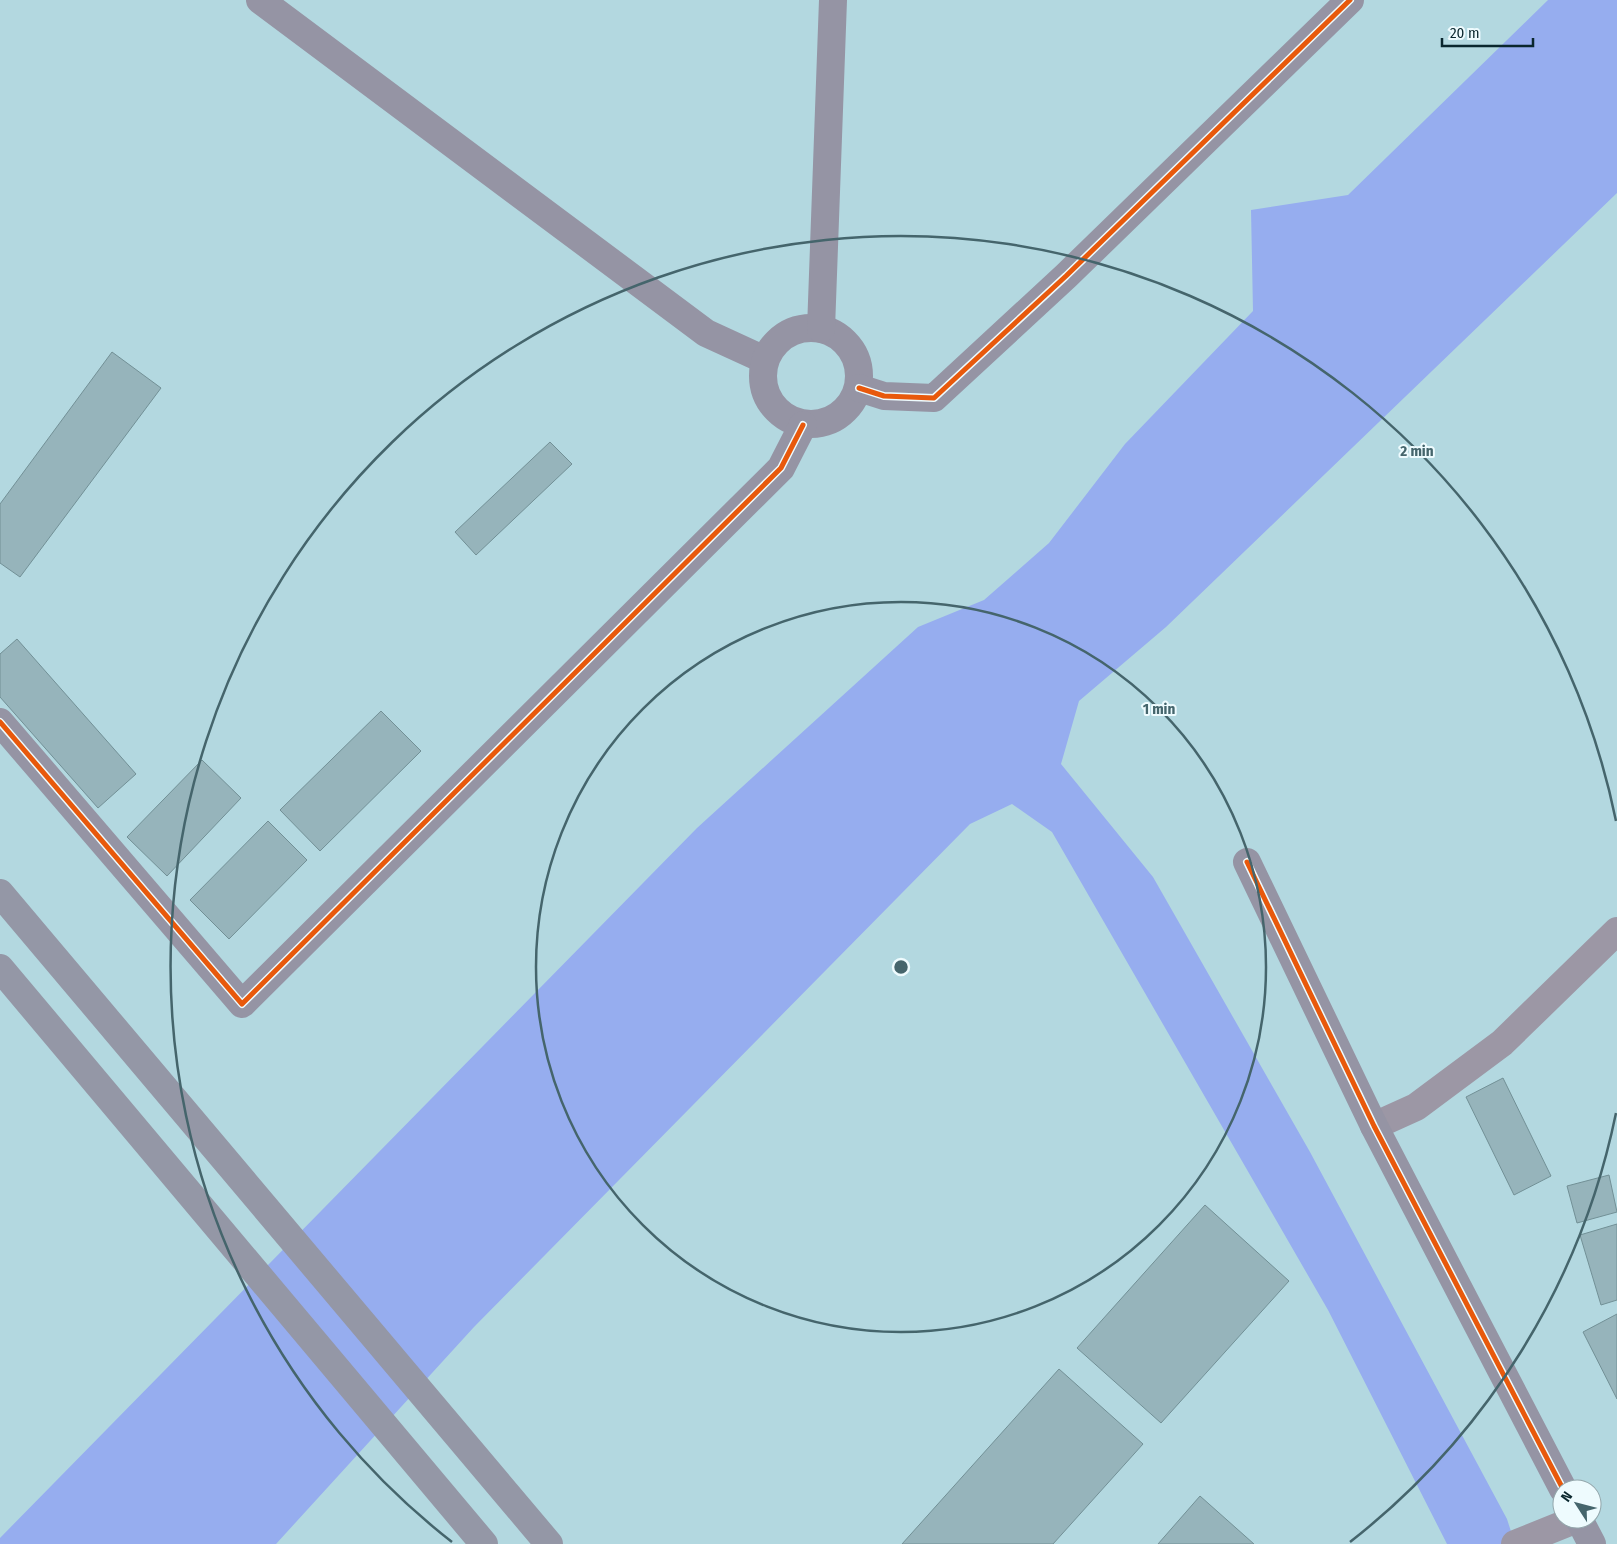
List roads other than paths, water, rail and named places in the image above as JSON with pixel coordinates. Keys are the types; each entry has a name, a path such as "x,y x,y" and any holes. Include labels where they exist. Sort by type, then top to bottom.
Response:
{"main road":[{"path":"0,893 549,1544"},
{"path":"0,968 484,1544"}],"street":[{"path":"260,0 706,333 765,360"},
{"path":"822,329 833,0"},
{"path":"859,388 884,396 934,398 1066,276 1350,0"},
{"path":"800,329 822,329 841,338 859,367 859,388 847,410 828,422 803,425 774,410 762,384 765,360 780,339 800,329"},
{"path":"0,722 242,1004 780,468 803,425"},
{"path":"1247,862 1374,1126 1558,1479"},
{"path":"1374,1126 1416,1108 1502,1043 1617,931"},
{"path":"1515,1544 1553,1529"},
{"path":"1584,1529 1592,1544"}],"water":[{"path":"1548,0 1617,0 1617,193 1166,627 1079,701 1061,764 1153,877 1310,1152 1507,1519 1515,1544 1447,1544 1328,1310 1052,832 1012,804 970,824 474,1327 276,1544 0,1544 0,1538 697,828 918,627 984,600 1049,543 1125,444 1253,311 1251,210 1348,195"}]}
